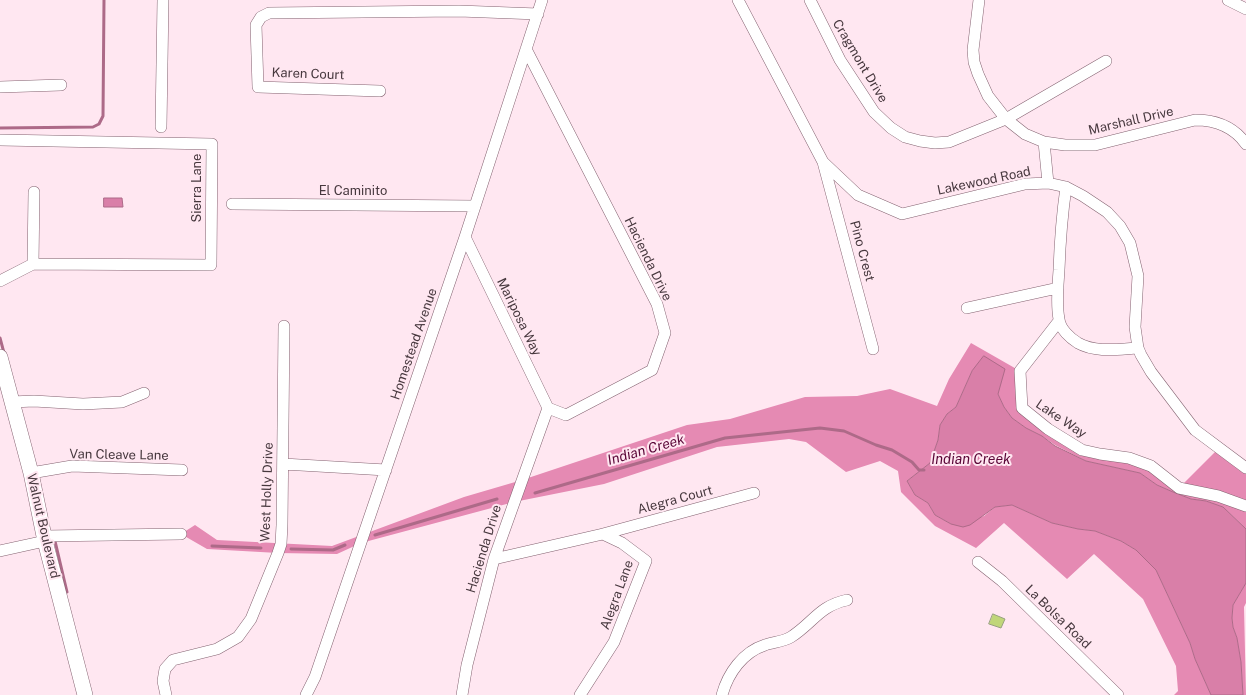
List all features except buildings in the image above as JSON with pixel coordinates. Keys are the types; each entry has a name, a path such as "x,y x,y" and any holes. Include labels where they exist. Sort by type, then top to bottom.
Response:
{"street":[{"path":"161,127 163,0"},
{"name":"Homestead Avenue","path":"306,695 315,677 386,470 465,237 542,0"},
{"name":"Lakewood Road","path":"738,0 823,162 858,195 902,214 1025,184 1048,183 1066,187 1107,212 1120,226 1130,244 1138,276 1135,327 1138,348 1141,355 1151,372 1196,430 1246,468"},
{"name":"Cragmont Drive","path":"810,0 840,60 864,100 882,121 900,134 920,142 949,142 1006,119 1106,61"},
{"name":"Marshall Drive","path":"979,0 973,50 974,62 978,74 988,96 1006,119 1025,134 1044,142 1065,145 1095,145 1195,120 1203,120 1216,122 1231,129 1246,144"},
{"path":"1228,0 1246,10"},
{"name":"Karen Court","path":"380,91 258,87 256,25 260,17 269,13 459,11 538,14"},
{"name":"Hacienda Drive","path":"462,695 467,665 494,559 548,408 566,415 652,370 665,333 657,304 526,49"},
{"path":"0,87 61,85"},
{"name":"Sierra Lane","path":"0,140 212,144 211,265 33,264 0,281"},
{"path":"1044,142 1048,183"},
{"name":"Pino Crest","path":"823,162 874,349"},
{"path":"1066,187 1062,222 1058,288 1059,321 1069,336 1076,342 1085,346 1110,350 1138,348"},
{"path":"33,264 34,192"},
{"name":"El Caminito","path":"232,204 475,206"},
{"name":"Mariposa Way","path":"465,237 548,408"},
{"path":"967,308 1058,288"},
{"name":"Lake Way","path":"1059,321 1020,371 1022,408 1048,429 1082,450 1129,458 1151,466 1179,488 1218,496 1246,506"},
{"name":"West Holly Drive","path":"166,695 163,681 164,669 173,660 217,649 238,638 251,619 280,544 283,464 284,326"},
{"name":"Walnut Boulevard","path":"0,357 31,473 45,538 85,695"},
{"path":"12,402 83,404 122,402 144,393"},
{"path":"283,464 386,470"},
{"name":"Van Cleave Lane","path":"31,473 72,466 182,470"},
{"name":"Alegra Court","path":"603,534 754,493"},
{"path":"0,551 45,538 180,534"},
{"path":"494,559 603,534"},
{"name":"Alegra Lane","path":"580,695 614,642 646,561 622,544 603,534"},
{"name":"La Bolsa Road","path":"978,562 1002,581 1118,695"},
{"path":"722,695 725,685 742,658 752,650 790,638 829,606 847,600"}],"shaded area":[{"path":"971,343 1020,371 1022,408 1082,450 1129,458 1179,488 1219,448 1246,468 1246,529 1223,507 1206,501 1191,499 1173,492 1157,485 1140,473 1086,461 1055,445 1012,418 1004,407 998,394 972,371 956,407 947,414 940,425 938,440 930,463 907,481 915,495 928,503 935,515 951,524 984,516 995,507 1012,505 1052,523 1095,531 1121,541 1136,550 1156,570 1190,643 1195,659 1211,695 1174,695 1178,691 1176,666 1143,599 1094,554 1067,579 1004,523 976,548 935,526 901,492 898,471 880,461 846,472 806,442 789,439 717,447 604,484 514,502 361,543 337,554 278,553 207,549 181,534 195,525 217,540 332,546 464,497 522,480 687,425 730,419 805,397 857,396 890,389 937,406 949,379"},
{"path":"1246,583 1246,603 1244,607 1246,695 1243,695 1241,662 1232,618 1233,605"}],"water":[{"path":"104,198 122,198 123,207 104,207"},
{"path":"984,356 1005,369 998,394 1004,407 1012,418 1026,428 1042,436 1055,446 1086,461 1140,473 1157,485 1173,492 1191,499 1206,501 1223,507 1246,529 1246,583 1233,605 1232,618 1241,662 1243,695 1211,695 1195,659 1190,643 1156,570 1136,550 1121,541 1095,531 1052,523 1012,505 995,507 970,525 963,527 951,524 935,515 928,503 915,495 907,481 930,463 938,440 940,425 947,414 956,407 972,371"}],"waterway":[{"path":"0,128 93,127 99,124 103,116 104,0"},
{"name":"Indian Creek","path":"0,338 4,353"},
{"name":"Indian Creek","path":"535,493 725,438 820,428 844,431 876,445 892,450 912,462 919,470 924,470"},
{"name":"Indian Creek","path":"375,535 497,499"},
{"path":"55,541 67,592"},
{"name":"Indian Creek","path":"291,549 333,550 345,545"},
{"name":"Indian Creek","path":"212,546 261,548"}]}
